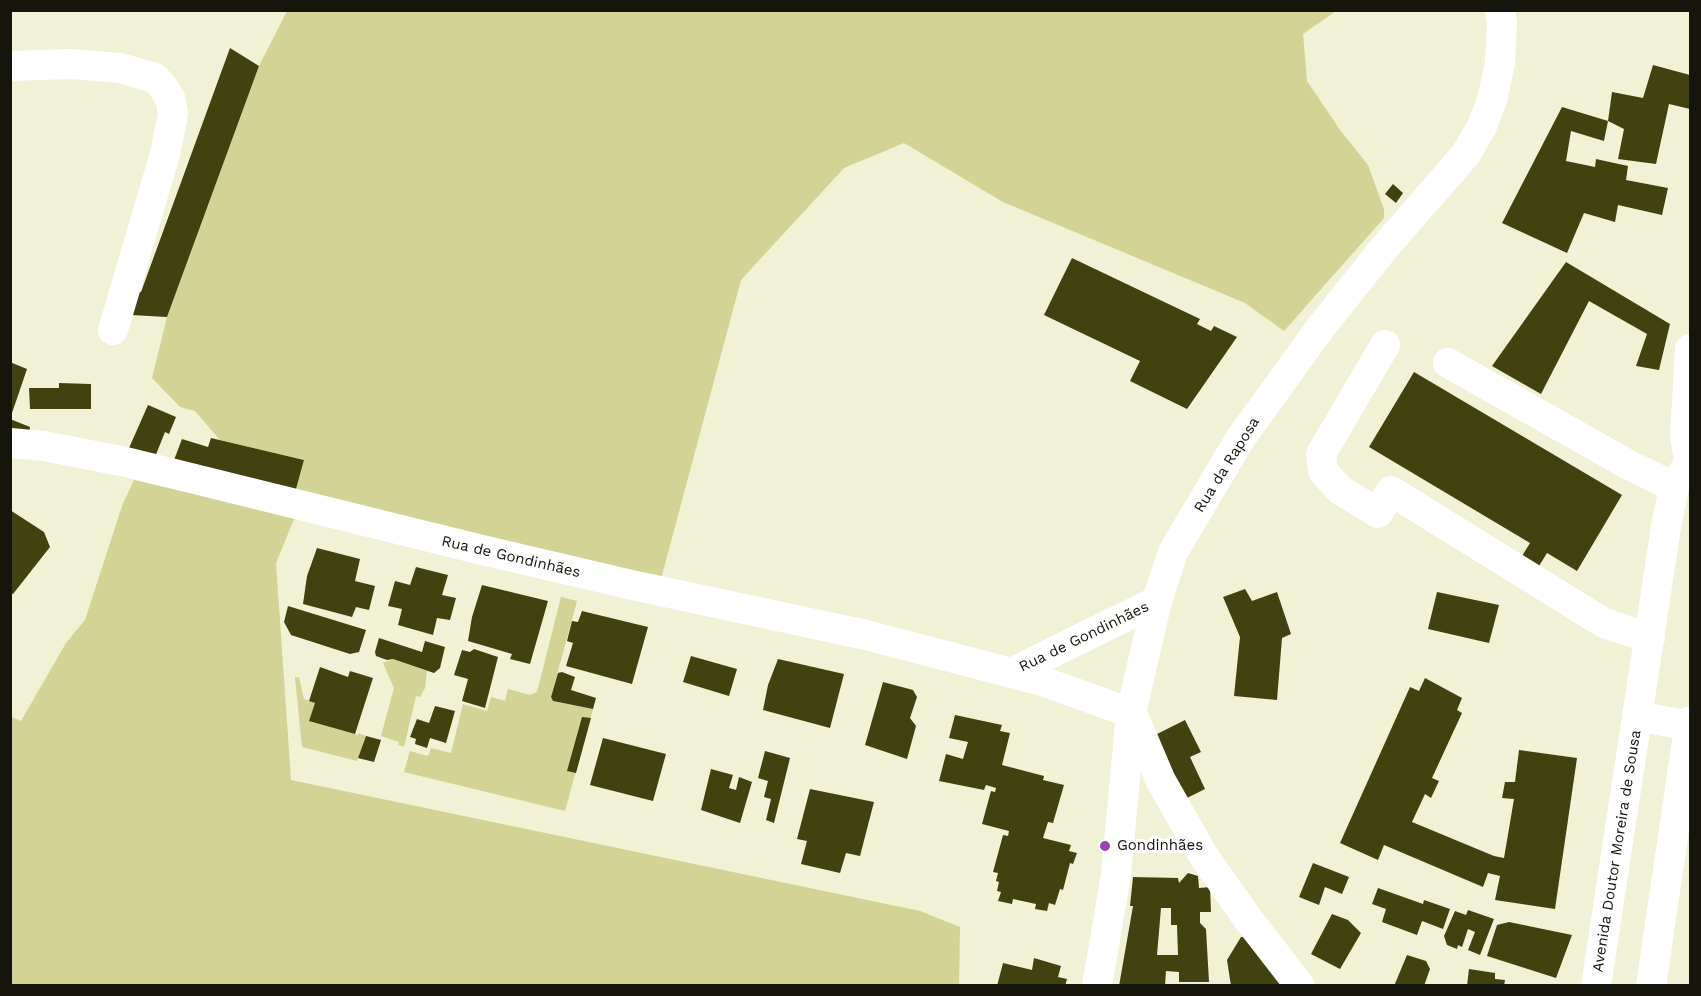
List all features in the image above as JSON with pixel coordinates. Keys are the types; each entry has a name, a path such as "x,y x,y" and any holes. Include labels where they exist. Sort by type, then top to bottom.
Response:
{"street":[{"name":"Rua da Raposa","path":"1097,986 1116,875 1131,713 1158,601 1173,552 1240,439 1321,327 1385,247 1466,154 1482,126 1492,100 1500,63 1502,23 1500,10"},
{"path":"10,66 72,64 120,68 154,78 164,87 171,100 173,114 165,154 113,330"},
{"path":"1385,345 1322,454 1323,471 1340,490 1378,513 1391,491 1604,623 1650,638"},
{"name":"Avenida Doutor Moreira de Sousa","path":"1596,986 1666,527 1674,487 1690,461 1685,435 1690,349"},
{"path":"1448,363 1629,465 1674,487"},
{"name":"Rua de Gondinhães","path":"10,443 44,446 126,462 403,532 632,585 866,635 1042,681 1131,713"},
{"name":"Rua de Gondinhães","path":"1011,673 1158,601"},
{"path":"1131,713 1161,781 1203,855 1248,919 1300,986"},
{"name":"Avenida Doutor Moreira de Sousa","path":"1637,716 1690,726"},
{"path":"1651,986 1690,720"}],"green space":[{"path":"287,11 1336,11 1303,34 1307,81 1340,130 1368,165 1384,209 1384,218 1284,331 1245,303 1003,202 904,143 844,168 741,280 661,579 296,489 304,460 220,440 195,411 180,407 152,378 167,317 259,66"},
{"path":"134,480 295,517 276,563 291,780 920,911 960,927 959,985 11,985 10,716 21,721 66,643 85,620 122,506"},
{"path":"561,597 577,601 551,697 553,701 593,709 565,811 404,772 410,751 428,756 431,748 451,753 463,704 487,711 491,697 505,701 508,689 530,695 537,692"},
{"path":"393,659 427,671 425,688 420,697 416,696 404,747 398,745 399,742 381,736 394,688 383,663"},
{"path":"295,677 299,677 304,699 315,703 310,721 366,736 357,761 302,747"}],"building":[{"path":"230,48 259,66 167,317 131,315 134,292 141,292"},
{"path":"1653,65 1690,75 1690,109 1669,104 1656,164 1618,159 1624,129 1608,121 1612,92 1643,98"},
{"path":"1562,107 1608,121 1604,141 1571,131 1566,161 1595,167 1596,159 1628,166 1626,180 1668,188 1662,215 1618,205 1615,222 1584,213 1567,253 1502,223"},
{"path":"1393,184 1403,193 1396,203 1385,194"},
{"path":"1072,258 1200,319 1197,324 1211,331 1214,326 1237,337 1187,409 1130,381 1140,361 1044,315"},
{"path":"1566,262 1670,324 1659,370 1636,366 1647,334 1589,301 1541,394 1492,366"},
{"path":"10,362 27,369 12,413 10,412"},
{"path":"1414,372 1622,495 1577,571 1547,553 1539,566 1522,556 1530,543 1369,447"},
{"path":"59,383 91,384 91,409 30,409 29,388 59,388"},
{"path":"148,405 176,417 169,434 165,432 155,457 129,448"},
{"path":"10,419 30,427 29,436 10,433"},
{"path":"211,438 304,460 296,489 174,460 182,439 208,447"},
{"path":"10,510 44,532 50,547 13,594 10,593"},
{"path":"317,548 360,559 355,581 375,586 369,610 356,607 352,617 303,604 307,576"},
{"path":"416,567 448,575 442,595 456,598 450,620 437,618 433,635 398,625 402,609 388,606 395,581 410,585"},
{"path":"482,585 548,601 530,664 510,659 512,654 468,641 472,617"},
{"path":"1245,589 1252,601 1277,592 1291,634 1282,638 1277,700 1234,696 1240,637 1223,597"},
{"path":"1437,592 1499,605 1489,643 1428,629"},
{"path":"288,606 366,630 359,652 350,654 291,635 284,622"},
{"path":"582,611 648,627 632,684 566,666 573,643 567,641 572,621 578,622"},
{"path":"379,638 422,652 425,641 445,647 440,668 434,673 393,659 387,660 376,656"},
{"path":"474,649 498,657 485,708 462,701 468,679 454,675 462,650 470,652"},
{"path":"691,656 737,669 729,696 683,682"},
{"path":"778,659 844,674 830,728 763,710 768,685"},
{"path":"320,667 348,677 350,671 373,678 355,734 309,721 315,703 309,701"},
{"path":"562,672 575,677 571,690 596,698 593,709 553,701 551,697 558,673"},
{"path":"1425,678 1462,698 1457,710 1462,713 1432,778 1439,781 1431,798 1425,794 1412,822 1504,858 1514,799 1502,798 1505,782 1515,782 1519,750 1577,758 1555,909 1495,900 1500,876 1488,873 1483,887 1384,845 1378,860 1340,843 1410,687 1419,691"},
{"path":"883,682 913,690 917,697 910,718 916,726 907,759 865,745"},
{"path":"435,706 455,711 446,743 430,738 427,748 415,744 416,739 410,737 417,719 429,723"},
{"path":"955,715 1002,725 1000,731 1010,733 1002,765 1044,776 1043,780 1064,785 1053,823 1048,822 1043,838 1071,845 1069,851 1077,853 1073,864 1070,863 1063,890 1060,889 1055,905 1049,903 1047,911 1035,909 1036,904 1013,899 1012,904 998,901 1001,892 997,891 998,873 993,872 1003,835 1008,836 1009,831 982,824 991,791 995,792 996,788 986,785 984,790 939,781 946,754 963,759 968,742 949,738"},
{"path":"582,717 591,718 576,773 567,771"},
{"path":"1185,720 1201,752 1190,757 1205,789 1179,802 1151,737"},
{"path":"366,736 381,740 374,762 358,758"},
{"path":"603,738 666,754 653,801 590,785"},
{"path":"765,751 790,758 774,823 766,820 771,799 764,797 768,781 758,778"},
{"path":"711,769 733,775 729,788 736,790 739,777 752,782 740,823 701,810"},
{"path":"810,789 874,802 860,856 846,853 840,873 801,864 807,841 797,839"},
{"path":"1313,863 1349,877 1342,894 1325,887 1319,905 1299,897"},
{"path":"1188,873 1198,876 1199,888 1210,887 1211,912 1200,912 1200,923 1206,929 1209,982 1179,982 1179,972 1166,971 1165,986 1119,986 1133,906 1130,906 1133,877 1178,878 1179,883","holes":["1161,908 1171,908 1171,925 1177,925 1178,955 1157,955"]},
{"path":"1378,888 1423,904 1424,900 1450,909 1443,929 1422,921 1417,935 1382,922 1386,909 1372,904"},
{"path":"1468,910 1494,919 1480,955 1468,950 1475,932 1468,929 1462,947 1458,945 1457,949 1447,945 1444,936 1455,911 1466,915"},
{"path":"1332,914 1348,920 1361,933 1340,969 1311,954"},
{"path":"1509,922 1572,935 1556,978 1487,956 1497,925"},
{"path":"1241,937 1253,937 1283,986 1231,986 1227,960"},
{"path":"1407,955 1426,961 1430,969 1424,986 1394,986"},
{"path":"1034,958 1061,966 1058,977 1067,979 1065,986 997,986 1003,963 1032,970"},
{"path":"1469,969 1495,973 1495,979 1505,980 1504,986 1467,986"}],"place":[{"name":"Gondinhães","path":"1105,846"}]}
